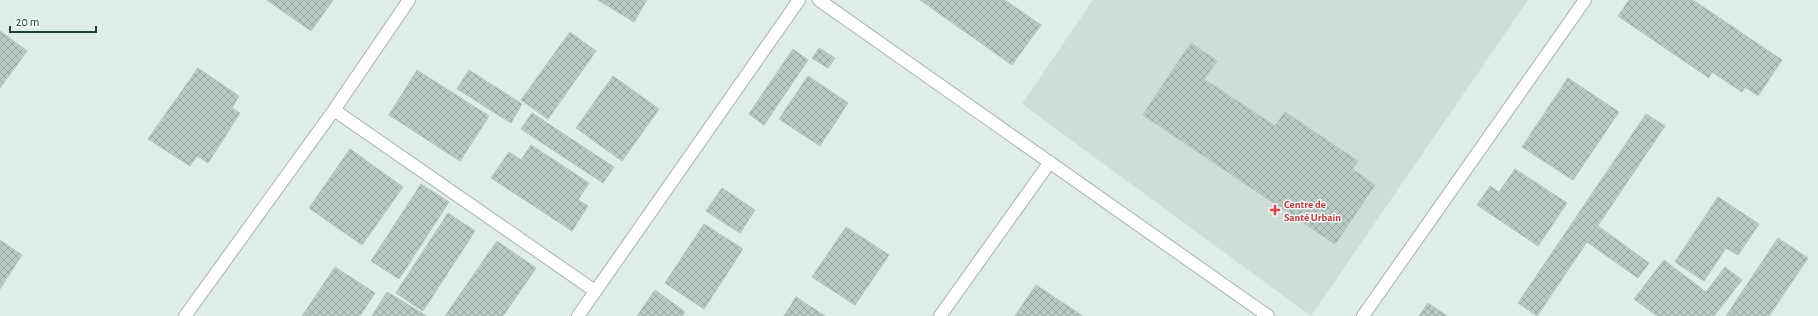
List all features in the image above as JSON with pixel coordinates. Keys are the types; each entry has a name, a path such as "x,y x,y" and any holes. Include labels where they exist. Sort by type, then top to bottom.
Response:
{"street":[{"path":"185,316 334,110 409,0"},
{"path":"578,316 799,0"},
{"path":"819,0 1268,316"},
{"path":"1363,316 1585,0"},
{"path":"334,110 595,291"},
{"path":"940,316 1050,162"}],"shaded area":[{"name":"Centre de Santé Urbain","path":"1093,0 1528,0 1311,316 1022,104"}],"building":[{"path":"267,0 333,0 311,31"},
{"path":"598,0 647,0 634,22"},
{"path":"920,0 1005,0 1041,25 1012,65"},
{"path":"1629,0 1693,0 1782,60 1758,96 1745,87 1742,92 1712,72 1709,78 1618,16"},
{"path":"0,31 27,51 0,88"},
{"path":"570,32 596,51 548,119 521,100"},
{"path":"1191,43 1217,61 1204,79 1275,126 1285,112 1358,161 1352,169 1375,185 1335,244 1143,115"},
{"path":"819,48 835,58 828,68 812,58"},
{"path":"793,49 808,60 764,125 749,114"},
{"path":"198,68 239,96 232,108 240,113 208,163 197,156 190,166 148,139"},
{"path":"417,70 489,116 460,161 389,115"},
{"path":"469,70 522,104 511,123 457,89"},
{"path":"613,76 659,109 622,161 576,128"},
{"path":"808,76 848,103 820,146 779,119"},
{"path":"1568,78 1619,112 1573,180 1522,147"},
{"path":"532,113 614,167 603,183 521,129"},
{"path":"1646,114 1665,126 1537,316 1518,303"},
{"path":"531,145 589,183 578,200 588,206 572,231 491,178 509,152 521,160"},
{"path":"350,149 403,187 362,245 309,208"},
{"path":"1515,169 1567,203 1538,246 1477,205 1490,186 1499,192"},
{"path":"421,184 449,202 399,279 371,261"},
{"path":"722,188 755,210 740,233 706,211"},
{"path":"1718,197 1759,224 1738,255 1726,248 1704,281 1675,262"},
{"path":"448,213 475,231 423,311 396,293"},
{"path":"704,224 743,249 704,309 665,283"},
{"path":"1598,226 1649,263 1638,278 1587,242"},
{"path":"846,227 889,255 855,305 812,277"},
{"path":"1778,238 1808,258 1769,316 1726,316"},
{"path":"0,240 22,255 0,289"},
{"path":"497,241 536,268 503,316 445,316"},
{"path":"1664,260 1706,292 1725,267 1742,280 1714,316 1657,316 1634,299"},
{"path":"335,267 375,293 360,316 302,316"},
{"path":"1036,285 1083,316 1015,316"},
{"path":"655,290 685,312 682,316 637,316"},
{"path":"387,292 427,316 372,316"},
{"path":"796,297 825,316 784,316"},
{"path":"1428,303 1447,316 1419,316"}],"place":[{"name":"Centre de Santé Urbain","path":"1275,210"}]}
